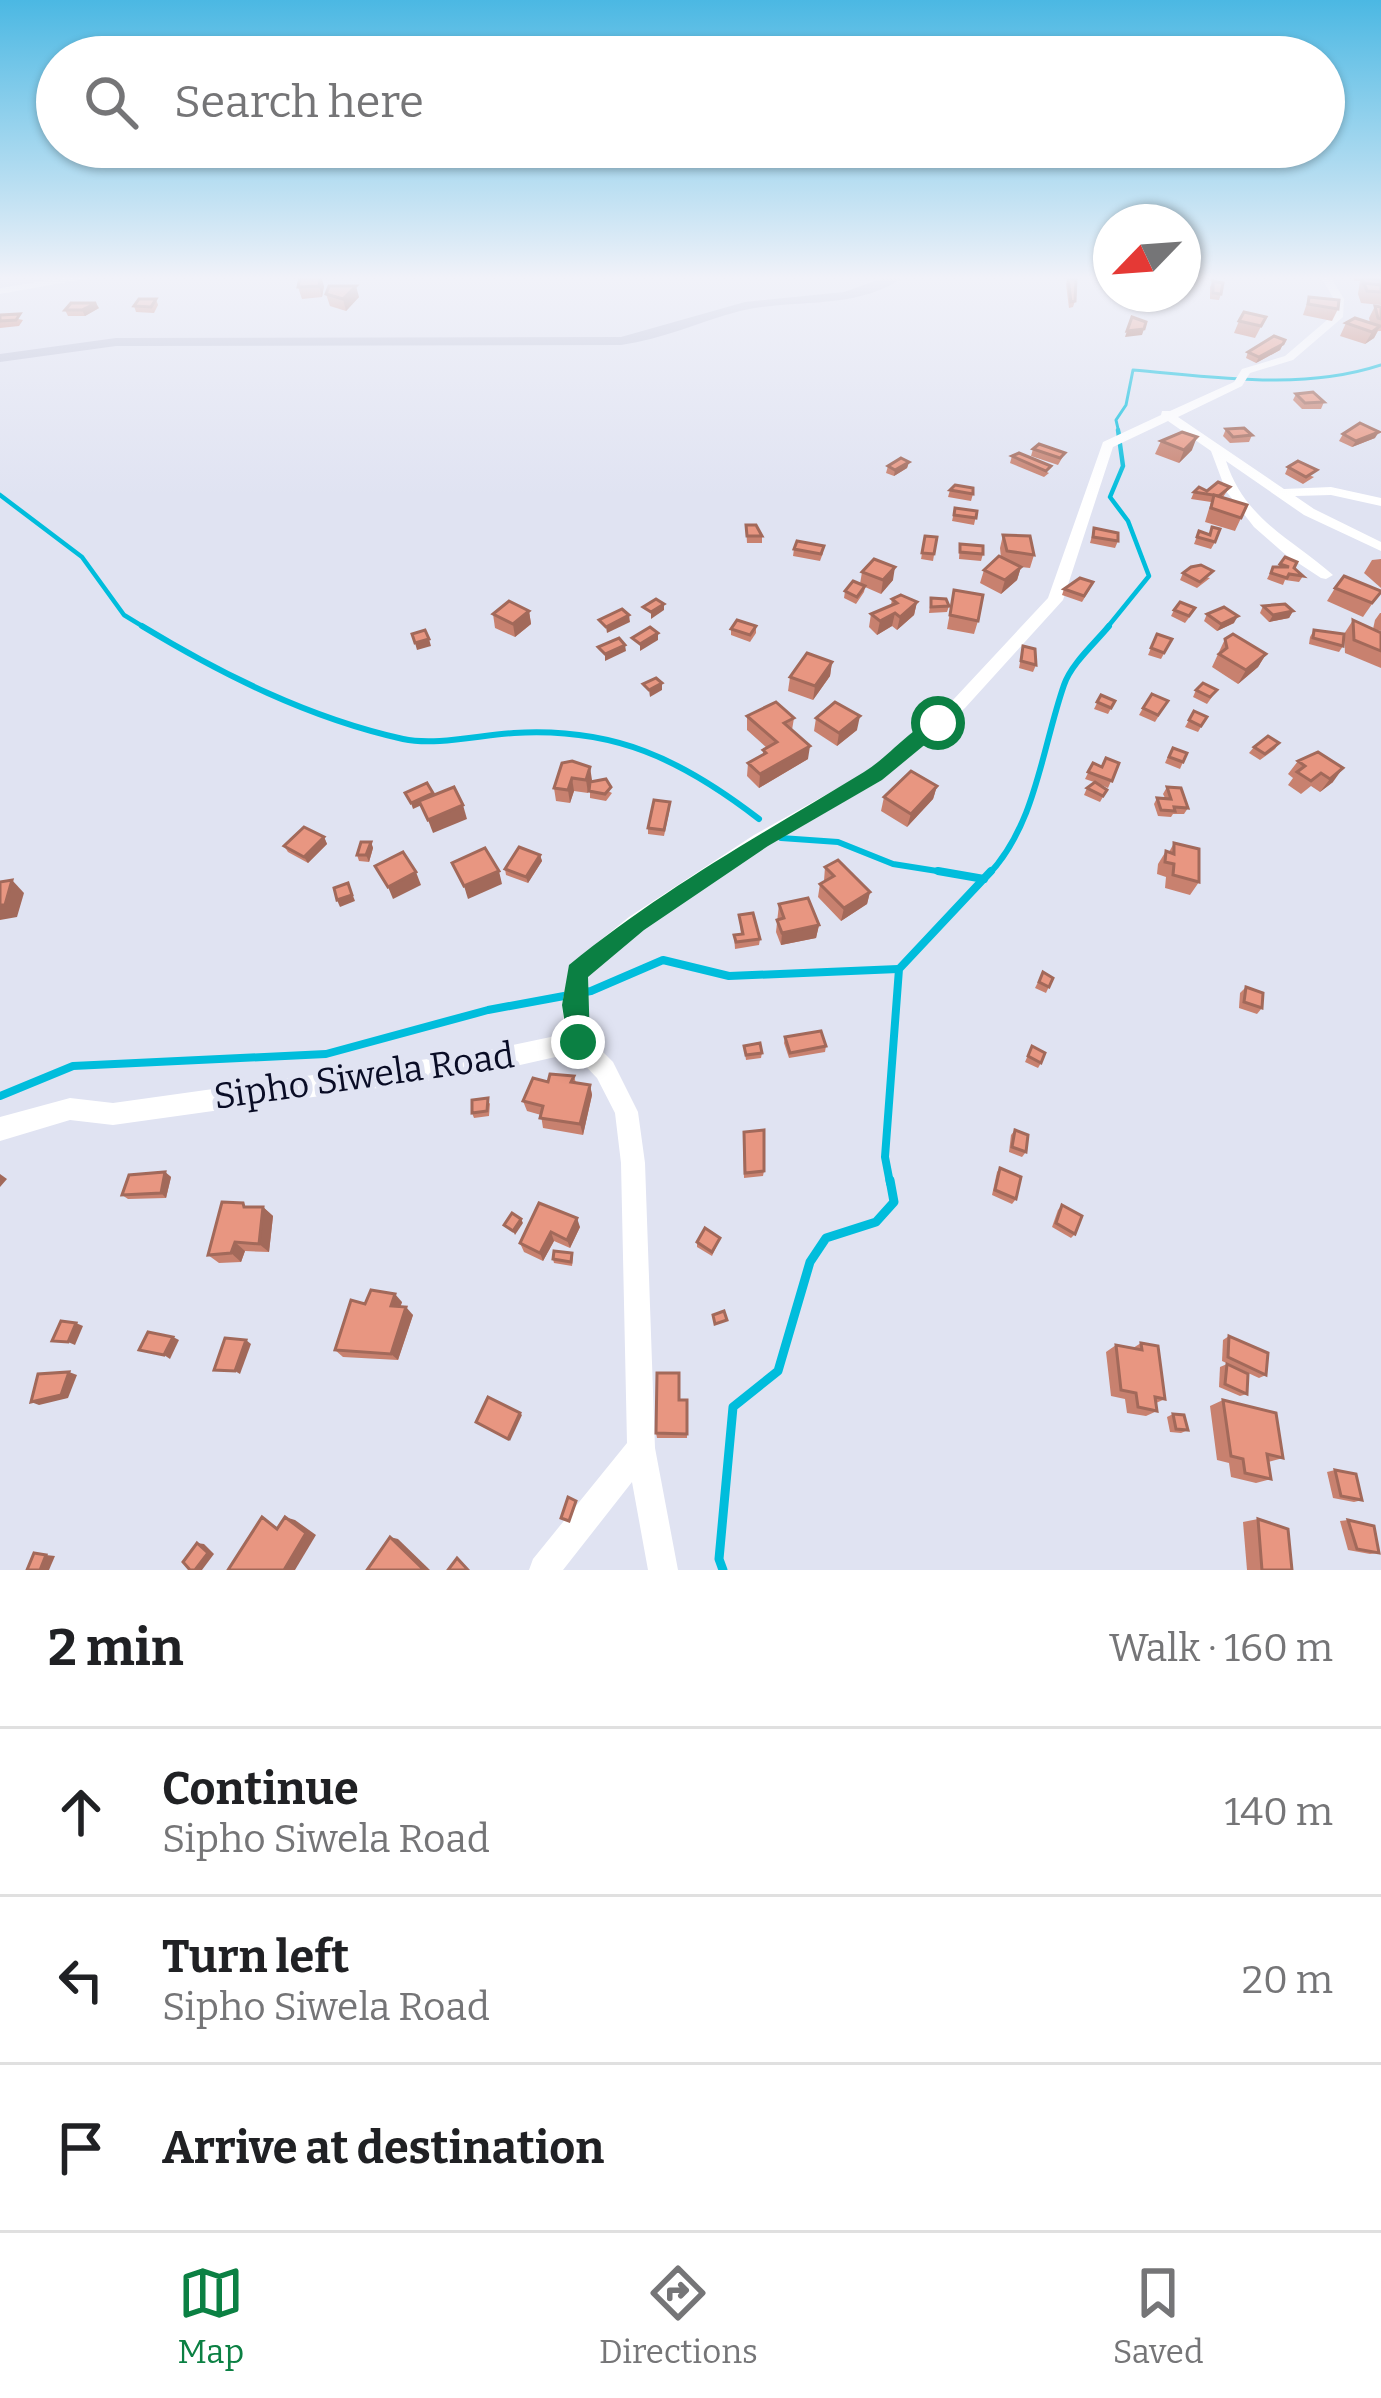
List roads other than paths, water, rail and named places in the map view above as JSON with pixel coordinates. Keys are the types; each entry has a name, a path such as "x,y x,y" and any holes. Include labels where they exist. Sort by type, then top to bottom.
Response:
{"street":[{"path":"0,358 63,349"},
{"path":"663,1570 641,1448 633,1163 626,1112 605,1070 578,1042 574,979 636,923 760,840 875,775 959,704 1055,600 1107,445 1238,384 1246,370 1289,358 1299,349"},
{"path":"1166,414 1309,512 1381,547"},
{"path":"1217,451 1226,480 1252,517 1286,550 1326,575"},
{"path":"1282,493 1331,491 1381,502"},
{"name":"Sipho Siwela Road","path":"0,1129 70,1109 113,1114 485,1062 578,1042"},
{"path":"544,1570 641,1448"}],"waterway":[{"path":"1119,433 1116,420 1126,405 1133,370 1289,380 1381,365"},
{"path":"1106,629 1149,576 1128,521 1110,497 1123,466 1118,430"},
{"path":"0,495 82,557 124,615 143,627"},
{"path":"989,874 1028,809 1067,677 1109,626"},
{"path":"143,627 268,693 368,730 416,741 550,733 615,742 674,764 759,819"},
{"path":"143,627 147,629"},
{"path":"781,838 838,842 893,864 947,873"},
{"path":"938,871 947,873"},
{"path":"984,879 991,871"},
{"path":"947,873 956,874"},
{"path":"947,873 984,879"},
{"path":"890,1183 885,1157 899,969 984,879"},
{"path":"0,1096 73,1066 326,1054 488,1010 591,991 663,960 729,976 898,969"},
{"path":"723,1570 719,1559 733,1407 778,1371 810,1262 826,1238 876,1222 894,1202 890,1180"}]}
